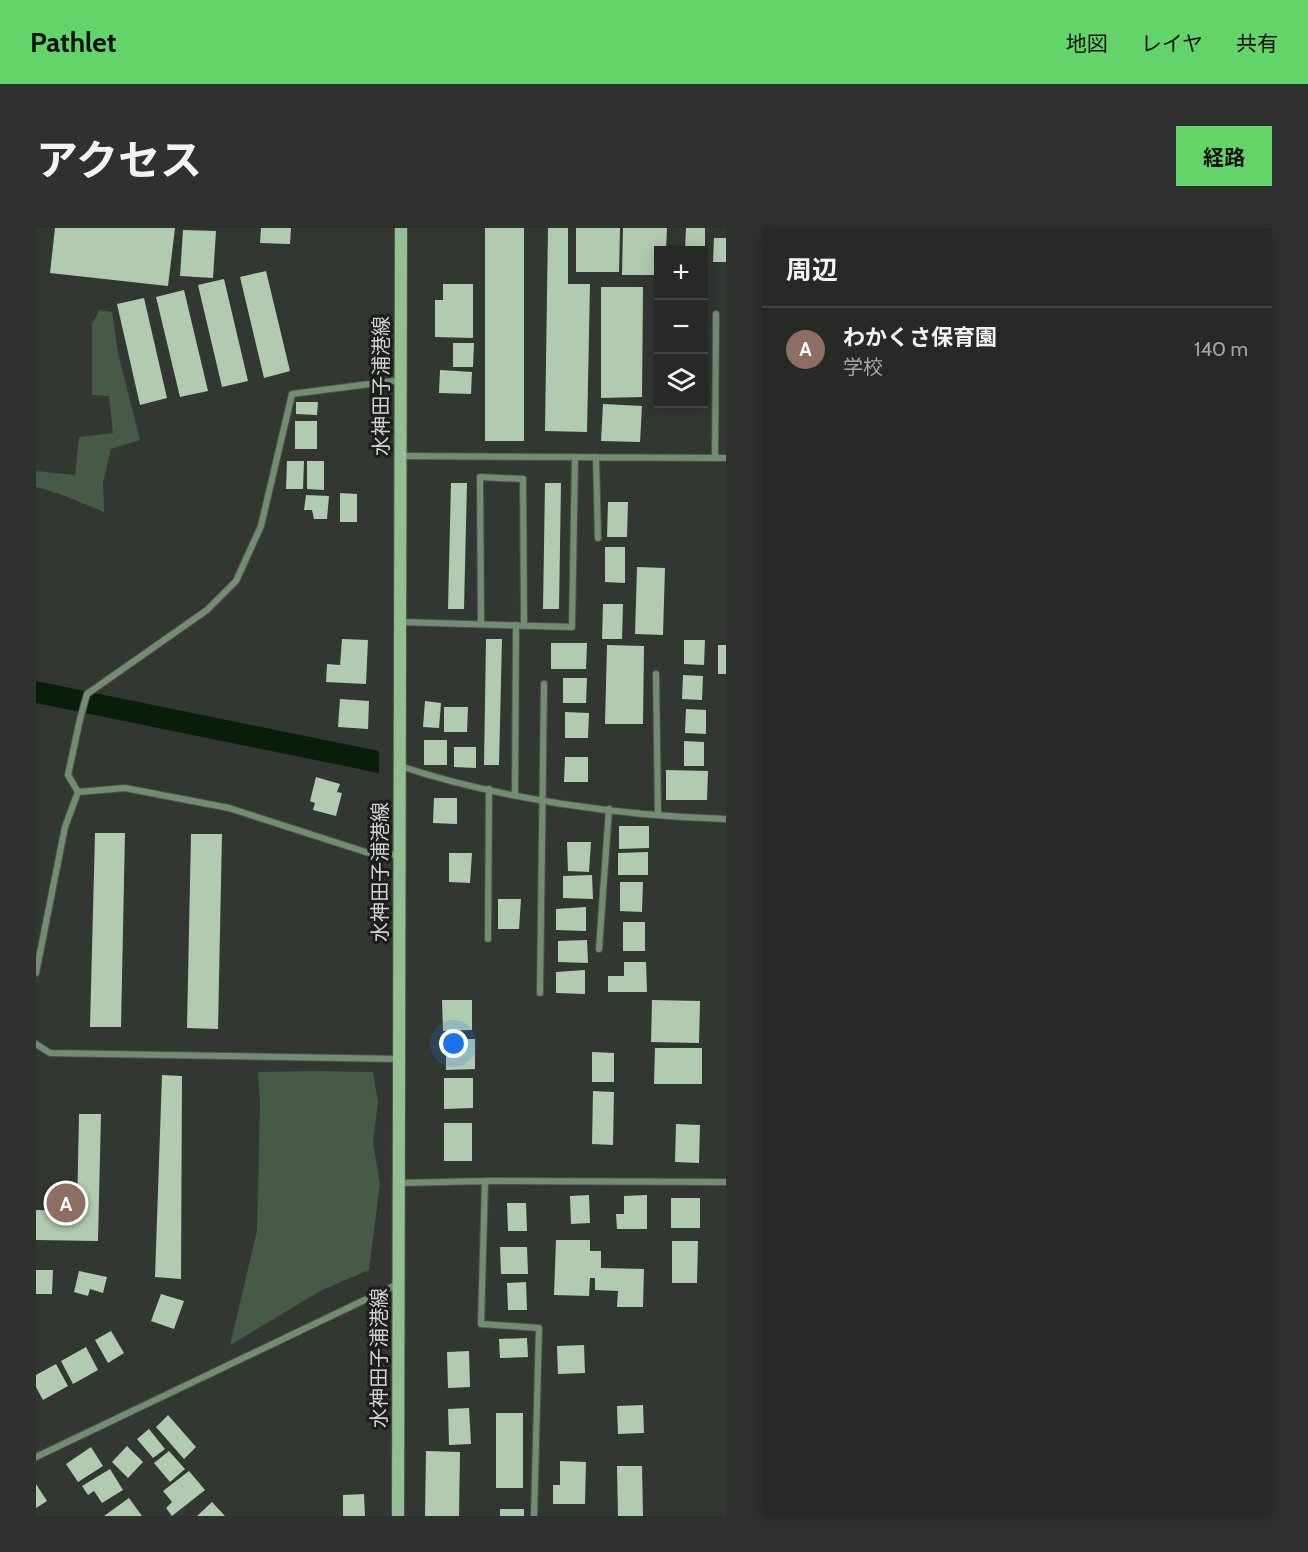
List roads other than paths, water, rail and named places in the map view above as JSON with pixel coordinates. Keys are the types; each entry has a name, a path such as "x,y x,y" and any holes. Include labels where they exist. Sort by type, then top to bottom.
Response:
{"main road":[{"name":"水神田子浦港線","path":"398,1516 401,228"}],"street":[{"path":"715,458 716,314"},
{"path":"78,792 68,775 87,694 207,610 236,581 261,526 292,394 400,380"},
{"path":"400,456 726,458"},
{"path":"400,621 572,627 575,458"},
{"path":"596,458 598,538"},
{"path":"481,624 480,477 523,479 524,625"},
{"path":"515,794 516,625"},
{"path":"656,674 658,814"},
{"path":"540,993 544,684"},
{"path":"400,766 428,776 542,800 609,809 726,819"},
{"path":"78,792 125,788 230,808 378,856 400,854"},
{"path":"488,939 489,789"},
{"path":"36,973 65,827 78,792"},
{"path":"599,949 609,809"},
{"path":"36,1044 50,1053 399,1059"},
{"path":"485,1181 481,1324 539,1328 534,1516"},
{"path":"399,1183 726,1182"},
{"path":"36,1457 399,1284"}],"place":[{"name":"わかくさ保育園","path":"66,1203"}]}
